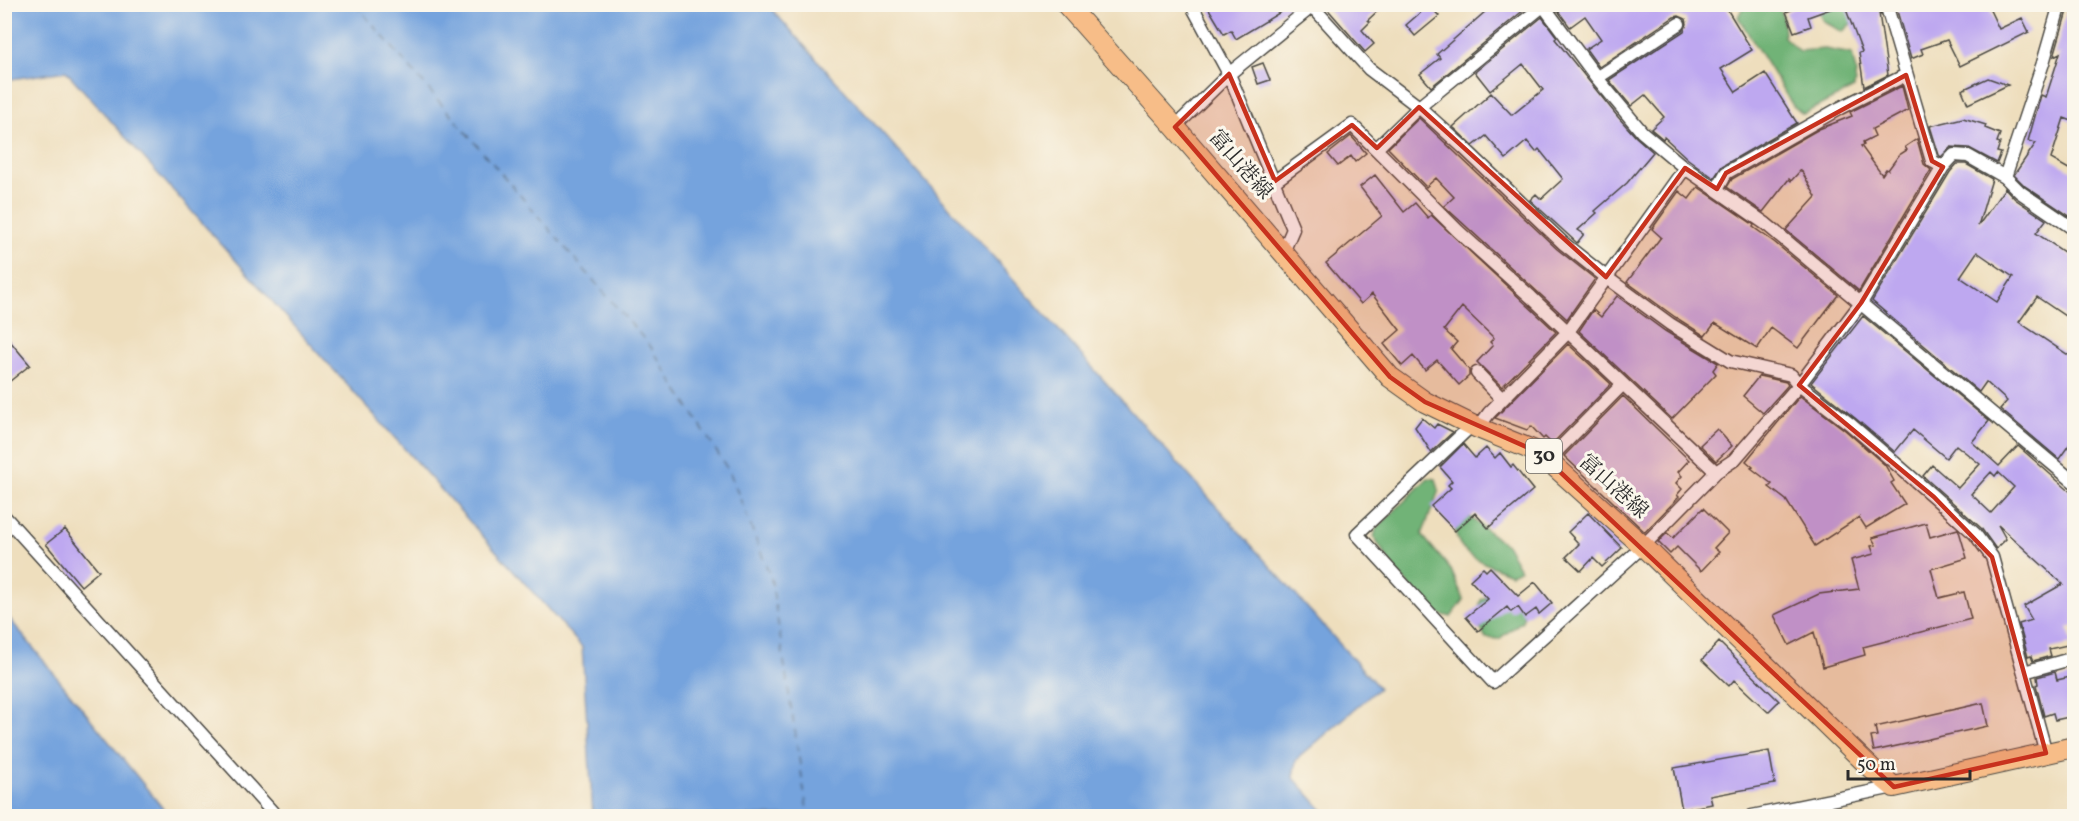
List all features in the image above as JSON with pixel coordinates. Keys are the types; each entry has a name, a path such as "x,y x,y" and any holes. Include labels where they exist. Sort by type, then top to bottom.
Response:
{"main road":[{"name":"富山港線","path":"1066,4 1390,377 1425,402 1540,453 1643,546 1894,788"},
{"path":"1894,788 2074,747"}],"street":[{"path":"1191,4 1229,74 1293,229 1283,252"},
{"path":"1886,4 1932,161 1943,167"},
{"path":"2005,177 2060,4"},
{"path":"1175,127 1229,74 1313,5 1369,69 1419,107 1563,243 1670,324 1730,361 1791,375 1799,385 1850,424 1975,534 1992,557 2046,753"},
{"path":"1377,148 1419,107 1544,5 1597,78 1642,132 1684,168 1766,224 2074,482"},
{"path":"1597,78 1679,24"},
{"path":"1717,189 1726,173 1840,108 1906,75"},
{"path":"1275,181 1352,125 1458,231 1532,297 1567,333 1716,472"},
{"path":"1684,168 1567,333 1475,426 1357,534 1493,682 1643,546 1716,472 1734,460 1799,385 1861,303 1943,167 1954,155 1968,156 2005,177 2020,192 2074,229"},
{"path":"1477,374 1502,399"},
{"path":"1548,460 1623,384"},
{"path":"4,516 276,816"},
{"path":"2024,672 2074,658"},
{"path":"1752,816 1894,788"}],"highlighted area":[{"path":"1229,74 1275,181 1352,125 1377,148 1419,107 1606,277 1685,168 1717,189 1726,173 1906,75 1932,161 1943,167 1861,303 1799,385 1934,497 1992,557 2046,753 1894,787 1540,453 1425,402 1390,377 1175,127"}],"green space":[{"path":"1744,5 1777,5 1783,17 1784,37 1799,51 1825,49 1852,54 1856,72 1854,88 1803,114 1793,106 1738,17"},
{"path":"1817,5 1855,5 1856,19 1842,32 1822,20"},
{"path":"1428,478 1436,479 1439,490 1422,535 1451,570 1464,600 1451,617 1435,613 1394,569 1374,537 1376,529"},
{"path":"1463,512 1507,546 1520,570 1511,574 1472,557 1466,551 1457,538 1455,529 1455,520"},
{"path":"1491,594 1525,610 1522,621 1499,639 1486,638 1476,621 1481,600"}],"water":[{"path":"5,4 768,5 1379,688 1296,760 1293,777 1328,816 1255,816 1251,812 1239,811 1232,816 593,816 582,647 66,71 5,80"},
{"path":"5,613 169,816 5,816"}],"building":[{"path":"1206,4 1294,4 1236,39 1231,30 1224,34"},
{"path":"1323,4 1385,4 1368,20 1370,22 1362,30 1374,44 1365,52"},
{"path":"1494,4 1531,4 1431,87 1420,74 1440,58 1437,54"},
{"path":"1553,4 1724,4 1752,50 1721,69 1736,92 1765,73 1797,123 1722,166 1714,178 1651,129 1664,117 1645,95 1631,106 1609,80 1684,31 1687,24 1686,19 1679,16 1674,17 1599,67 1586,49 1601,39 1585,16 1570,27"},
{"path":"1806,4 1839,4 1839,6 1808,17 1811,26 1794,32 1786,12"},
{"path":"1844,4 1878,4 1881,15 1879,13 1888,75 1864,87 1859,53 1862,52"},
{"path":"1895,4 1987,4 1999,29 2022,18 2029,32 1960,66 1947,40 1921,49 1923,54 1911,59"},
{"path":"2069,4 2074,4 2074,114 2072,121 2064,118 2051,159 2074,172 2074,219 2025,186 2014,175 2036,143 2028,141 2041,95 2046,97 2060,53 2054,56"},
{"path":"1429,5 1439,16 1415,36 1406,25"},
{"path":"1542,17 1557,37 1555,39 1618,117 1653,152 1627,183 1595,211 1597,213 1578,230 1584,234 1577,243 1530,200 1536,194 1541,199 1563,179 1539,149 1536,152 1527,141 1506,159 1486,136 1473,146 1453,127 1491,93 1512,115 1543,90 1523,64 1490,91 1475,72"},
{"path":"1263,63 1270,80 1258,84 1252,67"},
{"path":"1988,78 2008,85 1968,104 1962,90"},
{"path":"1902,86 1908,110 1872,129 1875,136 1863,142 1864,145 1861,146 1882,175 1899,155 1907,150 1905,147 1917,139 1924,164 1931,170 1859,291 1786,230 1816,197 1801,170 1791,181 1789,179 1763,212 1727,187 1732,179 1819,129 1852,116 1850,112"},
{"path":"1419,118 1557,249 1595,279 1567,319 1444,206 1454,197 1436,178 1426,187 1388,148"},
{"path":"1963,118 1986,125 1985,128 2000,134 1997,152 2001,153 1997,163 1969,148 1951,147 1941,157 1939,155 1930,126"},
{"path":"1351,136 1366,153 1355,162 1351,156 1338,166 1328,154"},
{"path":"1957,164 1966,164 1992,179 1978,226 2005,188 2015,199 2046,220 2036,233 2074,259 2074,322 2037,297 2019,322 2074,359 2074,438 2059,459 2000,409 2007,401 1986,382 1979,392 1872,301","holes":["1977,252 2013,277 1997,302 1960,277"]},
{"path":"1375,175 1404,212 1415,203 1428,218 1431,215 1556,332 1502,387 1477,362 1493,345 1490,342 1494,338 1462,307 1444,330 1457,342 1451,349 1469,370 1469,376 1459,385 1437,360 1425,370 1413,356 1402,366 1384,344 1400,330 1372,294 1361,304 1326,263 1382,216 1360,187"},
{"path":"1698,187 1754,225 1753,227 1838,295 1798,348 1771,328 1757,349 1715,323 1705,336 1627,282 1661,237 1652,229 1679,191 1689,199"},
{"path":"1617,296 1665,331 1718,363 1713,370 1716,374 1672,419 1579,331 1593,310 1601,317"},
{"path":"1863,316 1989,421 1972,442 1999,466 2018,446 2074,495 2074,626 2068,628 2072,644 2049,649 2051,656 2033,661 2031,656 2028,657 2019,624 2032,620 2024,606 2063,584 1998,525 2006,539 1996,549 1981,528 1923,476 1932,465 1958,488 1980,464 1956,445 1946,458 1913,430 1895,452 1811,383","holes":["1991,472 1995,476 1998,472 2014,487 1991,513 1971,494"]},
{"path":"4,334 30,365 4,386"},
{"path":"1568,344 1611,384 1552,444 1545,437 1543,439 1531,426 1527,430 1495,418"},
{"path":"1759,376 1786,382 1788,385 1763,413 1743,396"},
{"path":"1623,396 1689,460 1678,472 1682,476 1676,483 1682,489 1677,495 1679,497 1645,532 1564,456"},
{"path":"1800,396 1845,430 1885,465 1894,481 1891,483 1905,504 1866,528 1859,517 1815,546 1786,500 1769,487 1772,484 1751,468 1753,467 1746,461"},
{"path":"1422,418 1434,428 1437,424 1453,432 1431,452 1415,427"},
{"path":"1717,429 1732,446 1716,461 1700,445"},
{"path":"1463,444 1475,458 1486,448 1495,458 1500,453 1533,490 1488,528 1475,513 1455,531 1431,506 1451,488 1448,485 1452,481 1440,467"},
{"path":"1703,508 1728,533 1714,548 1719,552 1701,571 1677,547 1670,554 1658,542 1667,533 1673,538"},
{"path":"1588,513 1622,548 1602,567 1593,558 1581,571 1566,557 1579,544 1568,532"},
{"path":"1926,523 1930,537 1958,529 1959,531 1967,558 1931,569 1939,598 1964,592 1971,619 1863,647 1865,655 1823,667 1814,632 1789,645 1774,615 1819,594 1859,589 1851,560 1874,554 1871,546 1876,545 1872,538"},
{"path":"65,529 99,571 81,586 46,544"},
{"path":"1490,567 1518,596 1535,582 1552,603 1539,614 1536,609 1525,617 1518,607 1511,612 1507,607 1478,631 1466,617 1488,599 1470,580 1483,568 1486,571"},
{"path":"1719,642 1779,701 1768,712 1734,680 1729,686 1702,660"},
{"path":"2055,672 2057,680 2074,676 2074,710 2068,711 2069,717 2055,720 2053,713 2044,716 2036,685 2038,684 2037,677"},
{"path":"1983,703 1988,726 1874,751 1871,737 1877,736 1875,727"},
{"path":"1769,751 1775,784 1710,796 1712,804 1682,810 1674,768"}],"ferry route":[{"path":"355,4 651,347 730,473 771,578 808,816"}]}
